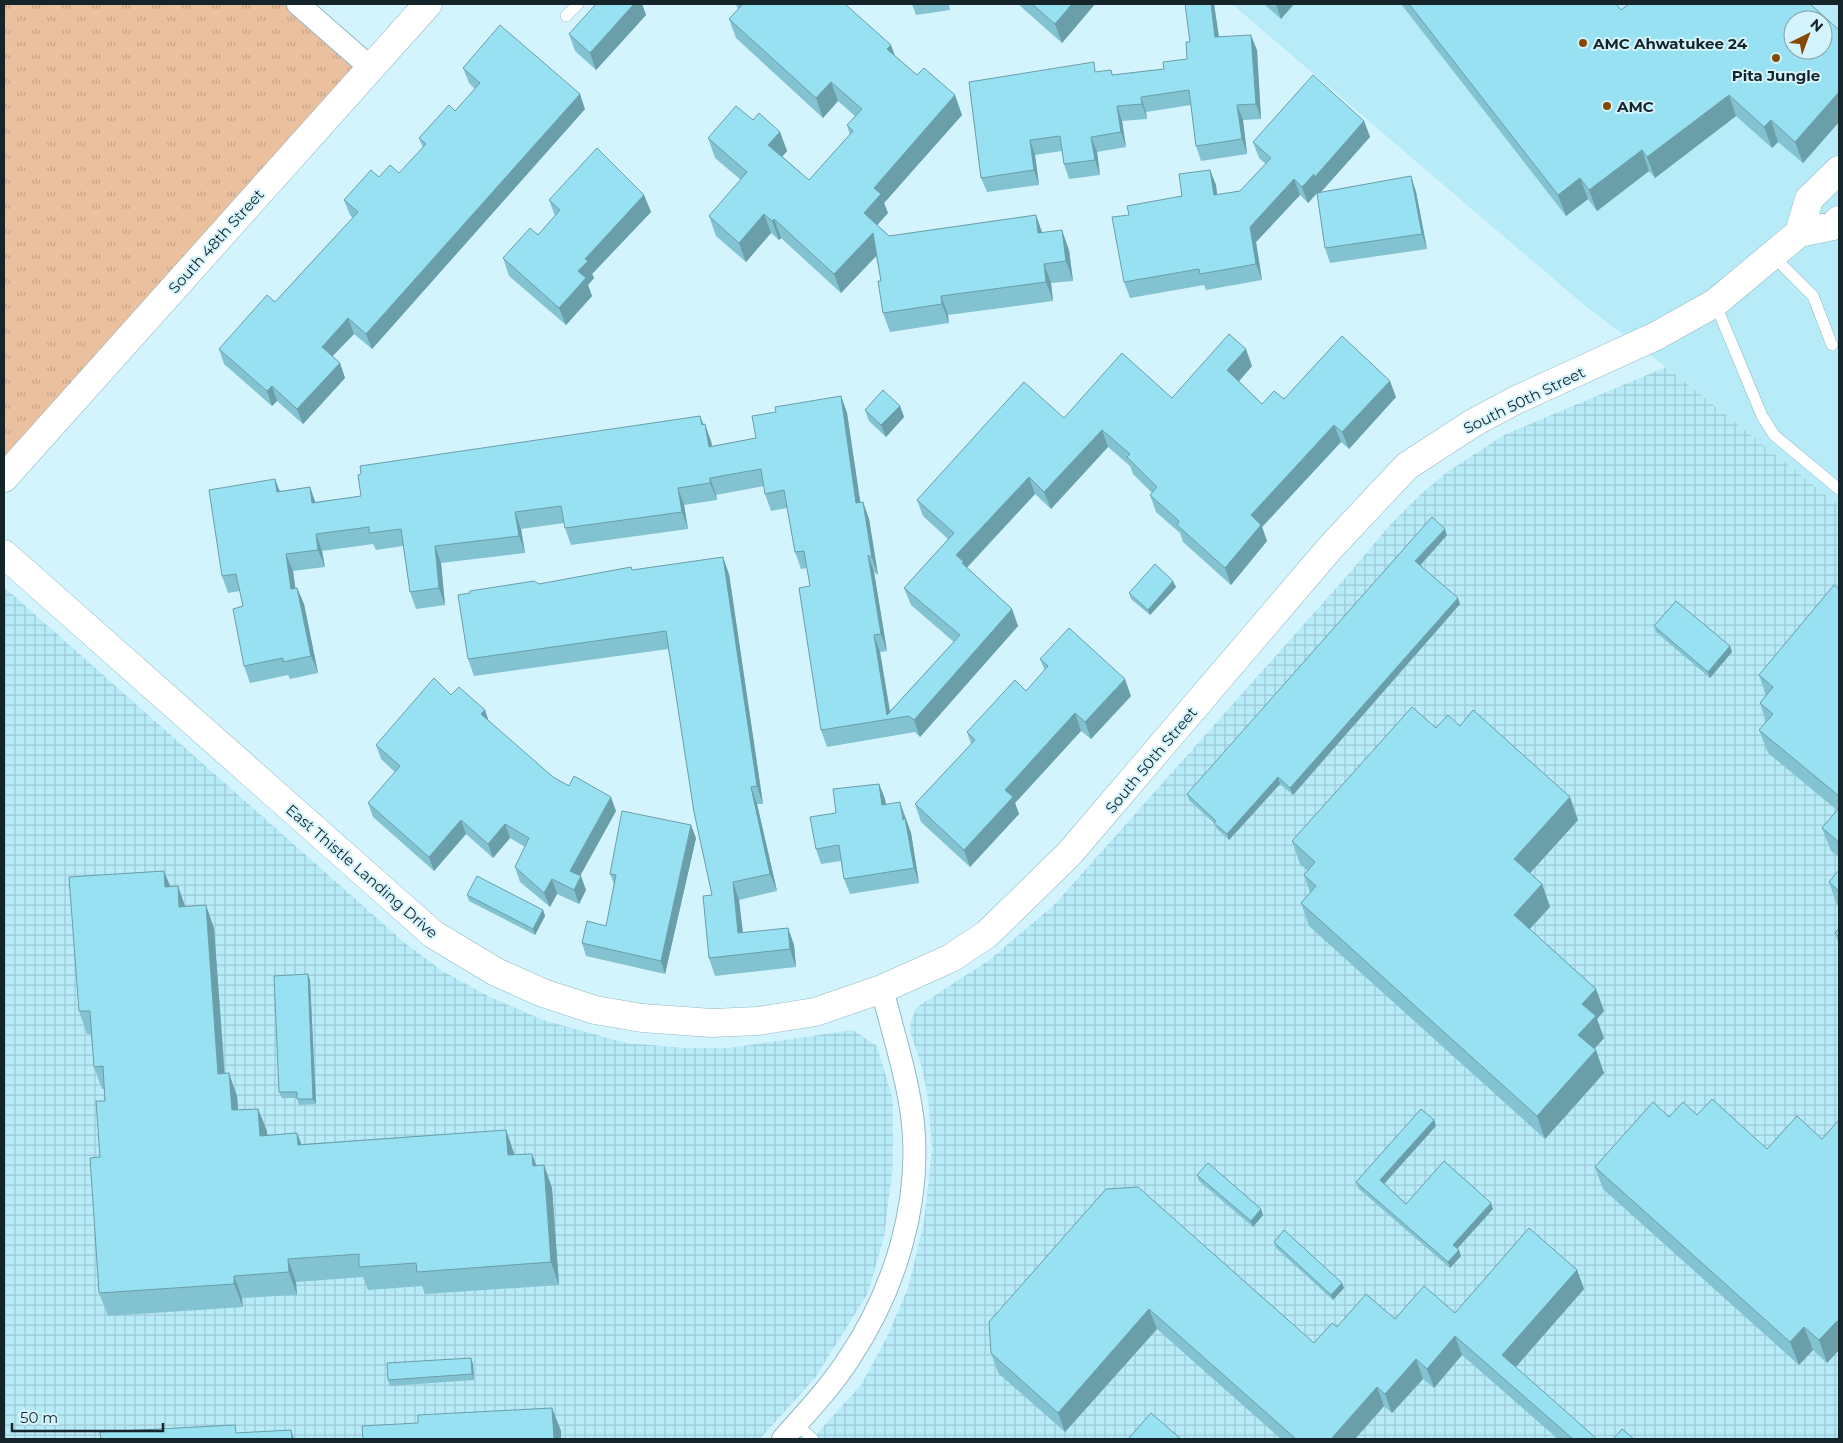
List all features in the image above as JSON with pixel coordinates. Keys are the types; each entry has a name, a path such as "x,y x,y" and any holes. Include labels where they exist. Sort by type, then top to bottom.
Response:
{"street":[{"path":"298,4 371,68"},
{"name":"South 48th Street","path":"4,478 428,4"},
{"path":"1799,233 1809,199 1839,170"},
{"name":"South 50th Street","path":"882,989 951,958 988,934 1069,854 1330,548 1407,466 1473,422 1516,400 1656,336 1715,303 1799,233 1833,226 1839,220"},
{"name":"East Thistle Landing Drive","path":"4,554 413,917 434,934 496,972 543,993 595,1010 642,1018 712,1023 758,1021 815,1012 882,989"},
{"path":"790,1432 827,1389 864,1336 899,1255 907,1223 914,1167 913,1123 909,1097 882,989"}],"lane":[{"path":"566,16 578,4"},
{"path":"1772,255 1813,296 1832,345"},
{"path":"1715,303 1762,416 1774,435 1839,489"},
{"path":"790,1432 813,1439"}],"shaded area":[{"path":"1232,4 1839,4 1839,507 1666,367 1584,305"},
{"path":"1666,367 1839,506 1839,1439 812,1439 861,1385 885,1341 908,1288 924,1222 932,1149 928,1098 922,1068 910,1031 911,1021 917,1007 988,961 1054,905 1390,525 1421,494 1447,472 1504,435"},
{"path":"4,587 406,944 444,972 490,997 543,1020 626,1043 686,1048 729,1048 853,1030 877,1046 893,1100 893,1166 884,1237 868,1293 815,1378 760,1439 4,1439"}],"green space":[{"path":"4,4 298,4 371,68 4,478"}],"building":[{"path":"596,4 634,4 590,53 569,34"},
{"path":"743,4 845,4 891,45 887,49 917,75 924,68 955,95 874,188 881,194 864,213 889,236 1036,215 1038,233 1062,230 1066,261 1044,264 1046,282 941,296 942,304 883,313 878,281 881,281 873,233 834,274 774,219 772,221 764,214 739,243 709,216 747,172 708,138 736,106 753,120 759,113 780,132 768,145 809,180 853,131 847,125 862,109 831,82 816,98 729,19"},
{"path":"1032,4 1072,4 1055,24"},
{"path":"1185,4 1211,4 1215,37 1251,35 1256,104 1237,105 1242,139 1196,146 1189,90 1141,97 1142,104 1117,106 1121,132 1091,137 1095,160 1064,164 1060,136 1030,140 1034,170 981,178 969,82 1094,62 1095,72 1111,70 1112,75 1164,69 1163,62 1187,59 1186,42 1190,42"},
{"name":"AMC","path":"1409,4 1616,4 1621,10 1629,4 1810,4 1817,10 1783,10 1783,60 1833,60 1833,25 1839,30 1839,92 1795,142 1771,120 1764,127 1729,95 1647,157 1642,150 1589,190 1580,178 1558,195"},
{"path":"500,25 580,94 366,334 348,318 322,347 340,363 297,409 272,386 267,391 219,349 267,295 275,302 358,212 344,200 371,170 379,177 390,165 399,173 426,144 419,138 449,105 455,111 480,83 463,68"},
{"path":"1313,75 1364,121 1314,178 1314,174 1302,187 1294,179 1250,227 1256,264 1200,274 1199,269 1124,282 1112,217 1129,215 1127,206 1182,196 1179,174 1210,170 1214,195 1240,191 1271,158 1253,142"},
{"path":"597,148 644,195 585,259 588,261 578,271 586,278 559,308 503,258 530,228 538,235 560,210 549,200"},
{"path":"1411,176 1422,234 1325,248 1317,193"},
{"path":"1229,334 1246,349 1227,370 1262,404 1274,391 1284,399 1342,336 1390,381 1342,432 1334,425 1251,515 1261,525 1225,568 1177,525 1179,521 1150,495 1157,487 1127,457 1130,454 1102,430 1044,492 1029,477 956,555 964,562 962,563 1012,609 914,720 909,716 821,730 799,588 810,586 804,551 795,552 784,490 765,494 761,469 710,478 710,483 678,488 682,512 565,528 561,506 515,512 519,536 435,546 439,588 410,592 401,529 369,533 369,527 316,534 318,550 286,554 291,589 297,588 311,656 283,662 283,658 244,666 233,609 243,606 236,574 222,576 209,490 275,479 277,492 310,487 312,503 361,496 358,475 361,474 360,466 700,416 702,425 705,424 709,447 756,438 752,416 776,412 775,407 841,396 856,503 863,502 872,558 868,555 881,634 874,635 887,715 960,635 904,588 954,533 917,500 1024,382 1064,418 1122,353 1172,398"},
{"path":"883,390 900,406 881,425 865,410"},
{"path":"1432,517 1445,529 1415,561 1458,598 1290,788 1278,777 1227,834 1187,794"},
{"path":"723,557 757,786 751,787 770,874 733,882 738,933 788,928 790,949 709,958 703,896 712,895 694,812 666,631 468,659 458,595 470,593 470,591 534,581 539,584 631,567 632,570"},
{"path":"1155,564 1173,581 1148,610 1129,593"},
{"path":"1834,585 1839,589 1839,796 1759,730 1773,714 1760,703 1773,687 1759,675"},
{"path":"1676,601 1730,646 1708,672 1654,626"},
{"path":"1069,628 1125,679 1085,722 1075,713 1005,790 1013,797 964,850 915,804 975,740 967,732 1015,680 1026,691 1048,666 1040,659"},
{"path":"434,678 451,695 459,687 485,710 481,714 553,777 569,786 574,776 611,797 570,871 581,876 574,890 552,879 544,893 515,867 529,838 505,824 488,844 461,820 429,857 368,803 400,766 376,745"},
{"path":"1412,707 1436,728 1448,715 1460,726 1473,710 1570,797 1514,859 1542,884 1514,915 1596,989 1582,1004 1596,1016 1578,1035 1596,1050 1537,1116 1301,903 1316,886 1304,875 1315,862 1292,841"},
{"path":"879,784 882,805 900,802 903,820 905,818 914,868 844,879 839,845 816,849 810,817 836,813 833,789"},
{"path":"1839,808 1839,842 1822,828"},
{"path":"622,811 691,825 661,961 582,943 587,921 606,926 616,875 610,874"},
{"path":"1839,870 1839,891 1829,882"},
{"path":"164,871 165,887 178,886 179,907 206,905 218,1074 229,1073 232,1110 258,1109 260,1136 297,1133 298,1145 506,1130 508,1155 532,1154 533,1166 544,1165 551,1262 417,1272 416,1263 359,1267 359,1254 288,1259 289,1272 234,1276 234,1284 99,1293 90,1158 100,1157 96,1101 105,1101 103,1066 94,1067 90,1011 79,1011 69,877"},
{"path":"477,876 543,910 533,929 467,895"},
{"path":"1839,928 1839,937 1835,933"},
{"path":"308,974 313,1099 297,1099 297,1092 279,1092 274,976"},
{"path":"1712,1099 1767,1149 1797,1116 1822,1139 1839,1120 1839,1323 1837,1321 1819,1340 1804,1327 1790,1342 1595,1167 1653,1102 1669,1117 1683,1102 1697,1115"},
{"path":"1421,1109 1434,1120 1380,1180 1406,1204 1444,1161 1491,1203 1453,1245 1459,1250 1448,1262 1356,1182"},
{"path":"1208,1163 1261,1209 1251,1221 1197,1175"},
{"path":"1138,1187 1314,1343 1332,1323 1337,1327 1366,1294 1395,1319 1424,1286 1455,1313 1529,1228 1577,1270 1502,1355 1597,1439 1573,1439 1455,1336 1427,1369 1416,1359 1385,1394 1377,1387 1331,1439 1296,1439 1149,1309 1058,1413 991,1353 989,1322 1106,1189"},
{"path":"1284,1230 1342,1283 1331,1295 1274,1242"},
{"path":"471,1358 472,1374 388,1380 387,1363"},
{"path":"552,1408 554,1439 363,1439 362,1426 418,1423 418,1415"},
{"path":"1151,1413 1181,1439 1128,1439"},
{"path":"235,1425 236,1433 291,1430 292,1439 101,1439 100,1432"},
{"path":"1622,1429 1634,1439 1613,1439"}],"place":[{"name":"AMC Ahwatukee 24","path":"1583,43"},
{"name":"Pita Jungle","path":"1776,58"},
{"name":"AMC","path":"1607,106"}]}
